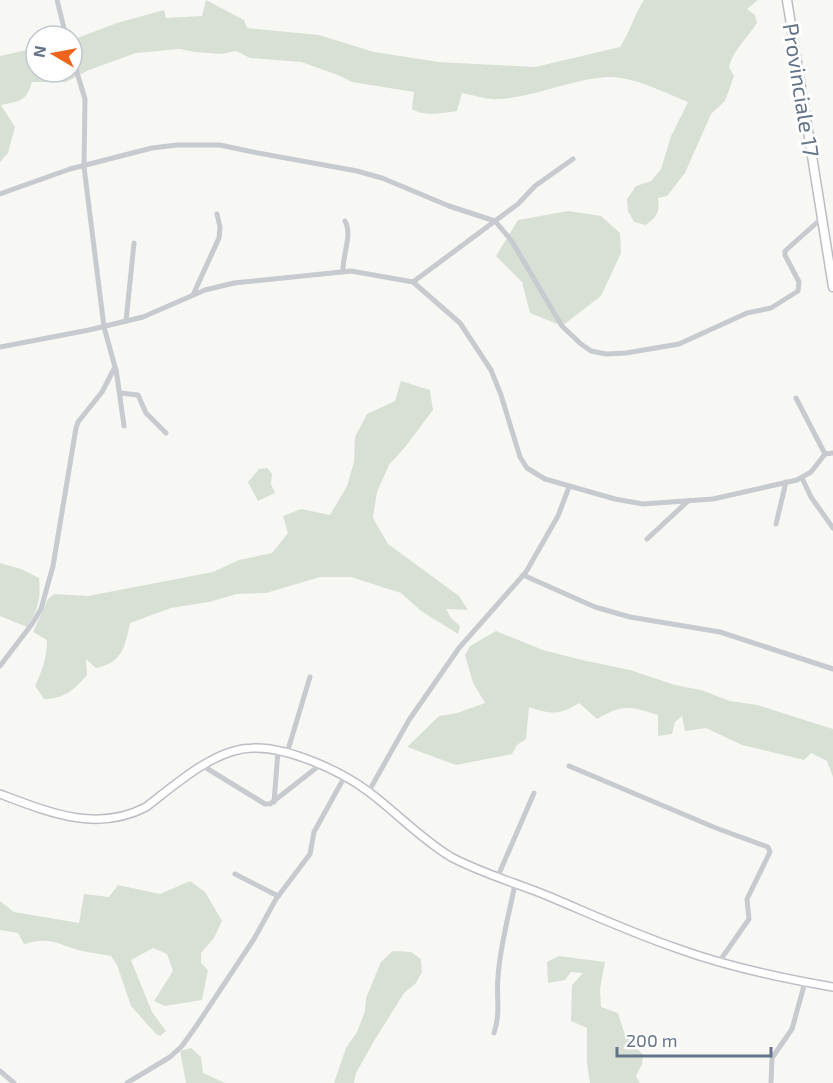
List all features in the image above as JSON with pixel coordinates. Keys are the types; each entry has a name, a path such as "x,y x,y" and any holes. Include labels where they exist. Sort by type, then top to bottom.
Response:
{"main road":[{"name":"Provinciale 17","path":"787,0 823,217 829,227 833,287"}],"street":[{"path":"57,0 63,24"},
{"path":"80,84 84,99 84,167 104,327 115,367 124,426"},
{"path":"0,194 52,175 152,148 207,143 357,171 382,178 449,206 495,221 511,240 551,310 570,336 591,351 615,355 679,344 747,313 771,308 794,294 798,291 799,282 785,251 823,217"},
{"path":"413,282 518,204 535,186 573,159"},
{"path":"193,295 219,238 220,227 217,214"},
{"path":"343,272 349,229 345,221"},
{"path":"126,321 134,243"},
{"path":"0,347 126,321 161,310 193,295 234,283 351,271 413,282 460,323 491,370 501,395 517,451 527,468 537,475 569,487 643,504 712,499 738,495 802,478 810,472 825,453"},
{"path":"0,666 41,609 53,566 76,428 102,392 115,367"},
{"path":"120,393 138,395 146,413 166,433"},
{"path":"796,398 825,453"},
{"path":"825,453 833,453"},
{"path":"802,478 811,497 833,528"},
{"path":"776,524 786,482"},
{"path":"369,791 409,720 454,655 523,575 558,516 569,487"},
{"path":"647,538 689,500"},
{"path":"523,575 604,610 630,617 720,632 833,669"},
{"path":"287,753 310,677"},
{"path":"0,794 75,819 108,820 137,812 146,807 203,766 231,751 251,748 287,753 345,776 369,791 408,825 452,857 678,949 719,962 833,987"},
{"path":"274,802 278,751"},
{"path":"203,766 265,804 274,802 320,765"},
{"path":"569,766 716,828 768,847 770,852 747,899 749,919 719,962"},
{"path":"127,1083 170,1057 182,1046 254,939 278,896 310,854 314,832 345,776"},
{"path":"498,876 534,793"},
{"path":"235,874 278,896"},
{"path":"494,1032 498,1021 498,978 515,884"},
{"path":"771,1083 772,1058 792,1029 805,982"},
{"path":"0,1071 14,1083"}],"shaded area":[{"path":"206,0 244,20 247,28 319,35 374,52 439,62 535,67 620,47 644,0 758,0 747,9 755,15 757,23 731,60 729,67 734,76 725,101 711,114 685,173 667,196 658,198 657,214 646,225 634,222 628,211 627,199 636,186 651,181 661,169 671,136 688,102 628,79 594,78 513,98 485,98 462,93 457,111 428,114 412,109 414,92 352,82 301,62 250,58 236,51 222,54 179,49 136,53 84,73 84,35 117,23 164,10 166,18 202,16"},
{"path":"24,51 24,84 31,84 21,100 1,105 15,127 8,153 0,162 0,56"},
{"path":"568,211 601,216 620,233 621,253 601,296 562,326 530,313 522,282 496,256 518,220"},
{"path":"401,381 430,390 433,410 389,465 377,492 373,518 388,544 459,596 468,610 446,609 451,618 460,626 458,634 421,611 401,593 351,577 320,577 266,593 237,594 209,602 171,608 130,623 124,646 117,658 105,666 96,668 86,659 87,675 78,685 68,693 44,699 35,686 44,664 47,640 33,632 48,599 54,594 88,596 213,572 239,560 272,553 288,533 283,516 301,509 330,515 347,486 354,462 355,437 367,414 395,401"},
{"path":"267,468 272,474 271,484 275,493 258,501 248,482 259,469"},
{"path":"0,563 21,569 39,578 38,604 27,627 0,616"},
{"path":"496,631 543,650 630,670 675,685 701,690 730,701 757,705 833,729 833,777 827,761 811,753 804,760 742,745 706,728 685,731 682,716 675,722 672,734 658,736 658,715 626,708 613,711 597,719 579,703 554,713 529,707 526,739 517,745 512,754 456,765 407,747 439,716 457,713 485,703 473,683 465,655 470,646"},
{"path":"190,881 205,892 222,921 214,938 201,953 201,963 208,970 202,1000 165,1006 154,1001 173,971 167,954 153,948 131,960 152,1012 166,1031 160,1036 131,1006 117,965 111,956 82,951 48,941 24,944 18,933 0,930 0,901 14,912 79,923 84,894 109,897 118,885 160,894"},
{"path":"393,951 411,952 421,959 422,972 416,983 404,993 374,1041 356,1073 354,1083 334,1083 346,1048 357,1032 365,1011 366,998 381,962"},
{"path":"559,956 605,962 600,989 601,1007 618,1013 625,1035 643,1055 642,1064 636,1076 640,1083 590,1083 587,1063 587,1028 571,1021 572,985 583,973 571,972 565,980 548,983 547,962"},
{"path":"191,1048 201,1057 203,1073 225,1083 186,1083 180,1051"}]}
